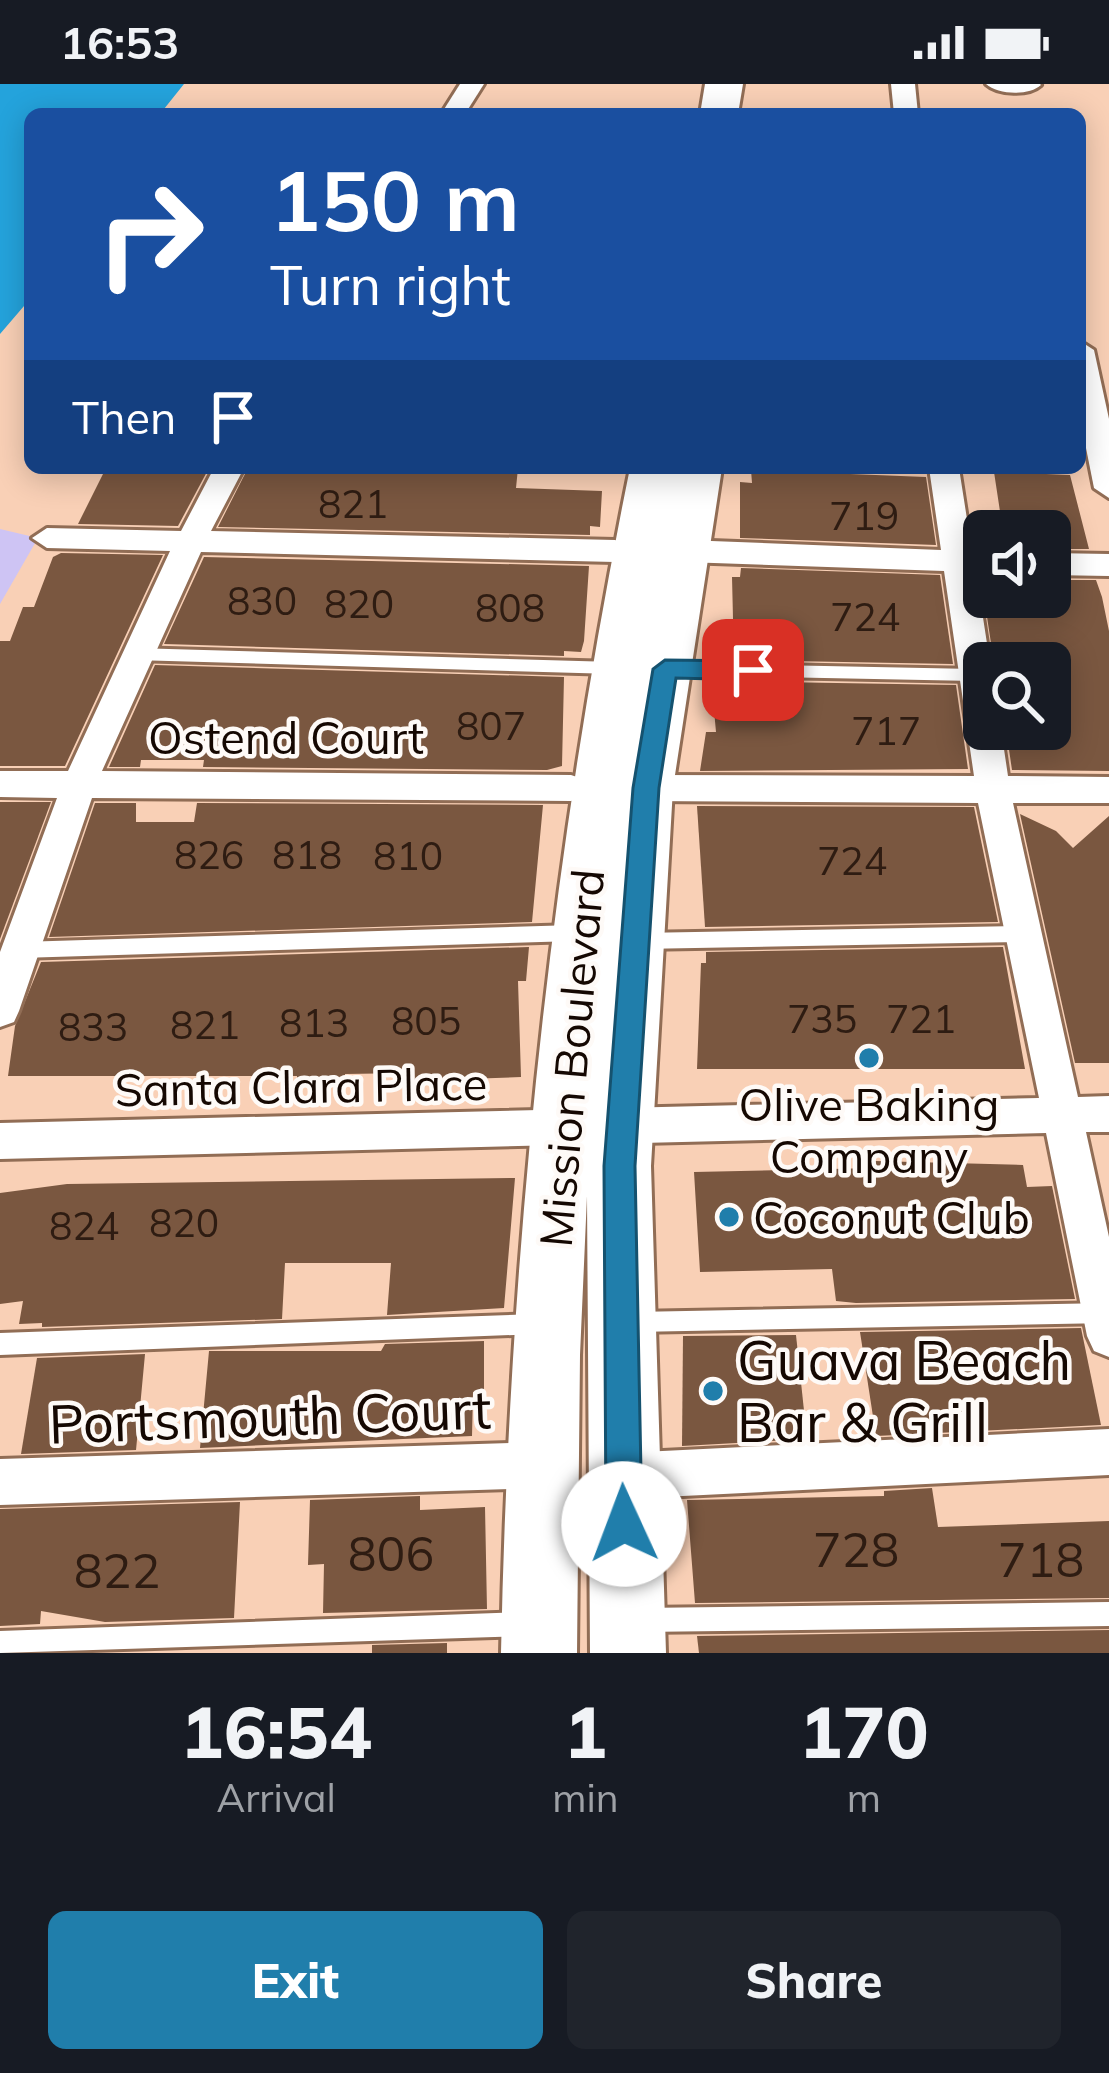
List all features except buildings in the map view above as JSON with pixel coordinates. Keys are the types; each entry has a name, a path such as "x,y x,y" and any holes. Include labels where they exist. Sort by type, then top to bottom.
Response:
{"main road":[{"name":"Mission Boulevard","path":"607,937 646,788 642,669 653,474"},
{"name":"Mission Boulevard","path":"539,1638 544,1465 584,1323 591,1127 607,937 596,786 685,551 698,474"},
{"name":"Mission Boulevard","path":"584,1323 622,1476 628,1636"}],"street":[{"path":"998,84 1029,85"},
{"path":"1086,387 1109,488"},
{"path":"0,1011 18,950 134,654 226,474"},
{"path":"946,474 963,534"},
{"path":"47,538 615,550"},
{"path":"685,551 963,562"},
{"path":"1071,564 1109,565"},
{"path":"986,750 1021,934 1107,1321"},
{"name":"Ostend Court","path":"0,784 572,788"},
{"path":"646,788 1109,790"},
{"name":"Santa Clara Place","path":"0,1142 1109,1114"},
{"path":"622,1476 1109,1452"},
{"name":"Portsmouth Court","path":"0,1482 544,1465"}],"lane":[{"path":"134,654 963,675"},
{"path":"18,950 607,937 1021,934"},
{"path":"0,1344 584,1323 1107,1321"},
{"path":"628,1636 1109,1614"},
{"path":"0,1643 539,1638"}],"shaded area":[{"path":"0,529 38,538 0,604"}],"water":[{"path":"0,84 184,84 165,108 24,108 24,306 0,334"}],"place":[{"name":"Olive Baking Company","path":"869,1058"},
{"name":"Coconut Club","path":"729,1217"},
{"name":"Guava Beach Bar & Grill","path":"713,1391"}],"route":[{"path":"624,1524 620,1166 646,788 665,669 753,670"}]}
